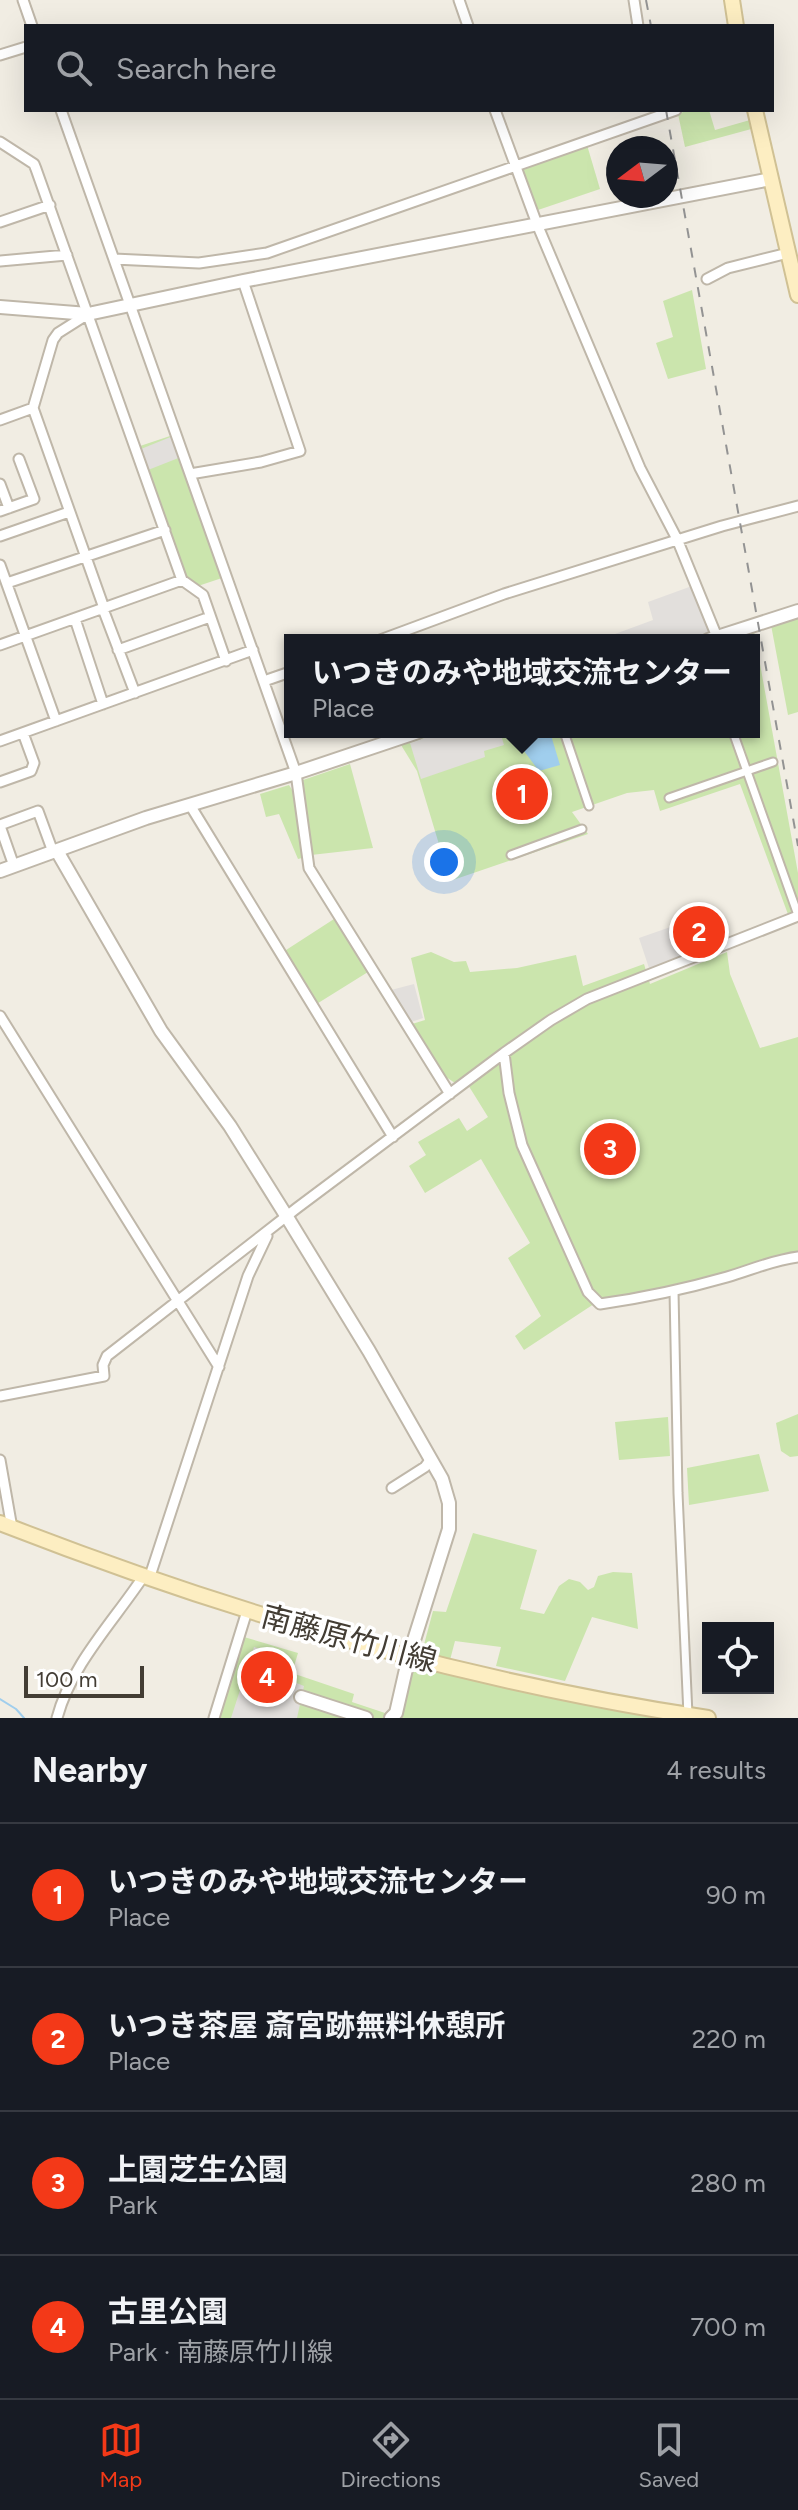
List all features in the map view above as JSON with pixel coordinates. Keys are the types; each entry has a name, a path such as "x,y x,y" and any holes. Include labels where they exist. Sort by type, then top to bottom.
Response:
{"main road":[{"path":"732,0 736,24"},
{"path":"755,112 798,295"},
{"name":"南藤原竹川線","path":"6,1526 146,1578 247,1611 409,1656 599,1699 708,1718"}],"street":[{"path":"23,0 31,24"},
{"path":"459,0 467,24"},
{"path":"634,0 638,24"},
{"path":"0,55 24,48"},
{"path":"62,112 296,773 309,868 450,1094"},
{"path":"496,112 537,224 640,468 677,539 710,634"},
{"path":"114,259 199,263 262,255 650,115"},
{"path":"0,142 34,164 182,580 203,595 226,661"},
{"path":"0,307 88,314 771,179"},
{"path":"0,222 50,205"},
{"path":"707,279 728,268 788,253"},
{"path":"0,261 67,255"},
{"path":"190,474 261,462 300,451 243,281"},
{"path":"88,314 58,333 53,340 33,408 135,693"},
{"path":"0,420 33,408"},
{"path":"0,484 4,510 34,499 19,459"},
{"path":"396,634 504,594 677,539 798,506"},
{"path":"0,536 69,512"},
{"path":"7,583 165,530"},
{"path":"0,565 56,721"},
{"path":"0,645 182,580"},
{"path":"727,634 798,611"},
{"path":"118,650 210,617"},
{"path":"75,619 103,704"},
{"path":"0,741 253,650"},
{"path":"264,681 284,674"},
{"path":"0,782 31,771 34,763 23,733"},
{"path":"0,871 125,825 400,738"},
{"path":"566,738 589,806"},
{"path":"0,1396 104,1376 103,1365 107,1356 551,1020 587,999 798,915 735,738"},
{"path":"669,798 773,762"},
{"path":"190,805 393,1137"},
{"path":"14,866 0,826 38,811 55,851 161,1031 230,1126 287,1217 369,1351 431,1459 447,1495 450,1523 409,1656 396,1713 391,1718"},
{"path":"511,855 582,829"},
{"path":"0,1016 219,1367"},
{"path":"504,1053 509,1093 522,1145 588,1292 600,1304 674,1291 763,1264 798,1257"},
{"path":"57,1718 62,1699 83,1662 146,1578 251,1269 268,1233"},
{"path":"674,1291 678,1493 688,1715"},
{"path":"392,1488 425,1467 431,1459"},
{"path":"0,1460 6,1526"},
{"path":"214,1718 247,1611"},
{"path":"301,1697 366,1718"}],"green space":[{"path":"710,112 715,130 750,120 755,128 685,147 678,114"},
{"path":"587,145 600,189 538,210 518,168"},
{"path":"692,290 706,369 668,379 656,343 673,337 663,301"},
{"path":"173,435 222,578 198,586 186,578 140,446"},
{"path":"798,617 798,712 788,715 771,625"},
{"path":"760,664 798,873 798,913 789,917 740,784 660,811 654,790 627,793 572,812 588,834 450,881 417,771 401,745 420,738 760,738"},
{"path":"350,764 373,848 311,855 303,780"},
{"path":"289,785 294,793 302,858 298,859 279,814 266,817 260,794"},
{"path":"334,919 368,972 315,1005 283,952"},
{"path":"431,952 454,962 466,961 470,972 517,968 576,955 583,986 644,964 650,984 727,952 730,974 760,1048 798,1037 798,1254 757,1262 731,1273 651,1293 600,1300 524,1350 515,1336 541,1316 508,1258 530,1243 481,1159 425,1193 409,1166 426,1155 418,1142 459,1118 467,1131 488,1117 465,1080 455,1083 446,1077 412,1024 425,1020 411,958"},
{"path":"798,1414 798,1456 790,1457 781,1451 776,1423"},
{"path":"668,1417 670,1456 619,1460 615,1422"},
{"path":"759,1454 769,1491 689,1505 687,1468"},
{"path":"473,1533 537,1550 520,1609 544,1614 559,1586 569,1579 580,1582 588,1590 594,1587 598,1576 613,1572 632,1573 638,1629 592,1617 565,1681 496,1666 501,1647 455,1641 450,1660 422,1652 433,1611 446,1612"},
{"path":"244,1637 298,1653 292,1673 354,1694 352,1702 385,1713 390,1710 400,1668 410,1670 416,1665 653,1718 219,1718"}],"shaded area":[{"path":"173,436 181,457 148,470 141,449"},
{"path":"692,586 710,634 615,634 653,620 648,602"},
{"path":"424,738 502,738 504,745 484,751 485,757 421,779 410,743"},
{"path":"679,924 687,944 716,934 719,943 649,968 639,938"},
{"path":"414,984 423,1018 411,1022 391,990"},
{"path":"254,1647 289,1657 284,1678 304,1686 297,1718 231,1718"}],"water":[{"path":"519,738 552,738 560,765 539,771 524,751"}],"waterway":[{"path":"649,124 662,120"},
{"path":"0,1699 24,1718"}],"railway":[{"path":"646,0 651,24"},
{"path":"666,112 760,634"},
{"path":"760,634 798,846"}],"place":[{"name":"いつきのみや地域交流センター","path":"522,794"},
{"name":"いつき茶屋 斎宮跡無料休憩所","path":"699,932"},
{"name":"上園芝生公園","path":"610,1149"},
{"name":"古里公園","path":"267,1677"}]}
